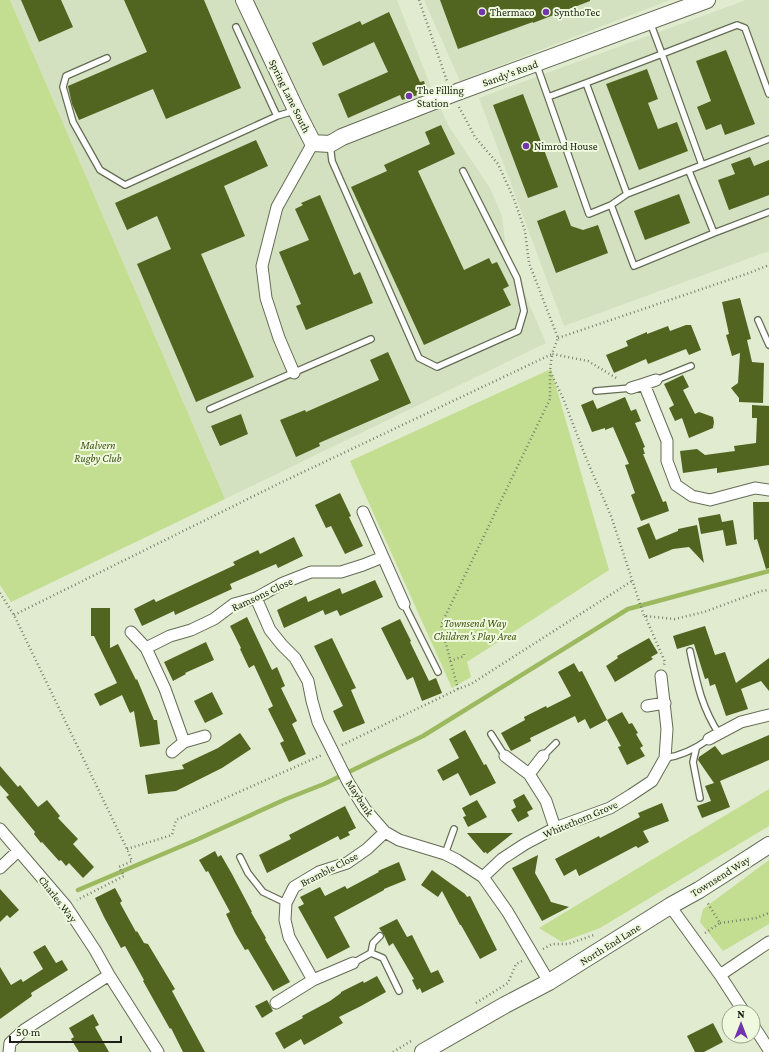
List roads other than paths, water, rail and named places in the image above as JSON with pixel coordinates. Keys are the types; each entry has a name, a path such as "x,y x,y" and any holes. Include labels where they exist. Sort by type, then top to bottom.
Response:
{"street":[{"name":"Spring Lane South","path":"244,0 296,110 313,142 277,207 262,266 266,298 279,338 294,373"},
{"name":"Sandy's Road","path":"330,144 342,137 452,94 701,1"},
{"path":"313,142 330,144"},
{"path":"631,388 656,380"},
{"path":"644,384 667,441 667,461 676,485 692,496 710,500 756,488 769,490"},
{"path":"363,512 404,604"},
{"name":"Ramsons Close","path":"146,648 170,636 191,630 214,619 234,604 256,598 283,583 311,572 341,572 383,557"},
{"name":"Maybank","path":"256,598 270,630 295,658 308,681 318,722 348,782 365,809 385,832 399,840 445,854 458,860 483,877 507,910 549,982"},
{"path":"131,632 146,648 165,689 184,742"},
{"name":"Whitethorn Grove","path":"483,877 502,859 525,844 555,828 610,808 652,781 665,758 667,729 661,676"},
{"path":"647,706 664,703"},
{"path":"709,739 741,722 769,715"},
{"path":"172,752 184,742 205,736"},
{"path":"504,756 529,774 546,801 555,828"},
{"path":"529,774 543,756"},
{"name":"Charles Way","path":"0,829 66,906 158,1052"},
{"name":"Bramble Close","path":"313,980 289,937 285,920 286,903 294,887 319,872 347,863 367,849 385,832"},
{"name":"Townsend Way","path":"670,906 699,890 769,845"},
{"path":"0,868 18,851"},
{"path":"670,906 720,975 739,1004"},
{"name":"North End Lane","path":"424,1052 505,1005 549,982 670,906"},
{"path":"720,975 769,942"},
{"path":"276,1003 313,980 353,963"},
{"path":"9,1052 10,1043 24,1030 109,975"},
{"path":"761,1038 769,1050"}],"lane":[{"path":"650,21 702,165"},
{"path":"548,97 738,24 746,28 769,94"},
{"path":"236,27 277,116"},
{"path":"107,58 66,76 62,87 73,122 100,170 125,185 277,116 296,110"},
{"path":"536,63 589,214 611,206 627,194 769,139"},
{"path":"586,83 627,194"},
{"path":"330,144 332,162 419,358 437,367 518,331 524,311 517,278 463,171"},
{"path":"689,171 714,233"},
{"path":"611,206 634,266 769,212"},
{"path":"758,320 769,345"},
{"path":"210,409 372,339"},
{"path":"656,380 691,366"},
{"path":"596,391 631,388"},
{"path":"404,604 438,672"},
{"path":"690,651 700,695 708,716 719,734"},
{"path":"491,734 504,756"},
{"path":"665,758 674,757 696,749 709,739"},
{"path":"543,756 556,743"},
{"path":"696,749 693,762 700,798"},
{"path":"445,854 454,829"},
{"path":"240,857 248,873 263,892 286,903"},
{"path":"353,963 371,953 373,944 380,936"},
{"path":"371,953 383,958 400,991"}],"waterway":[{"path":"78,890 196,840 286,799 324,784 423,736 628,609 769,571"}],"place":[{"name":"Thermaco","path":"482,12"},
{"name":"SynthoTec","path":"546,12"},
{"name":"The Filling Station","path":"409,96"},
{"name":"Nimrod House","path":"526,146"}],"park label":[{"name":"Malvern Rugby Club","path":"98,451"},
{"name":"Townsend Way Children's Play Area","path":"475,629"}]}
